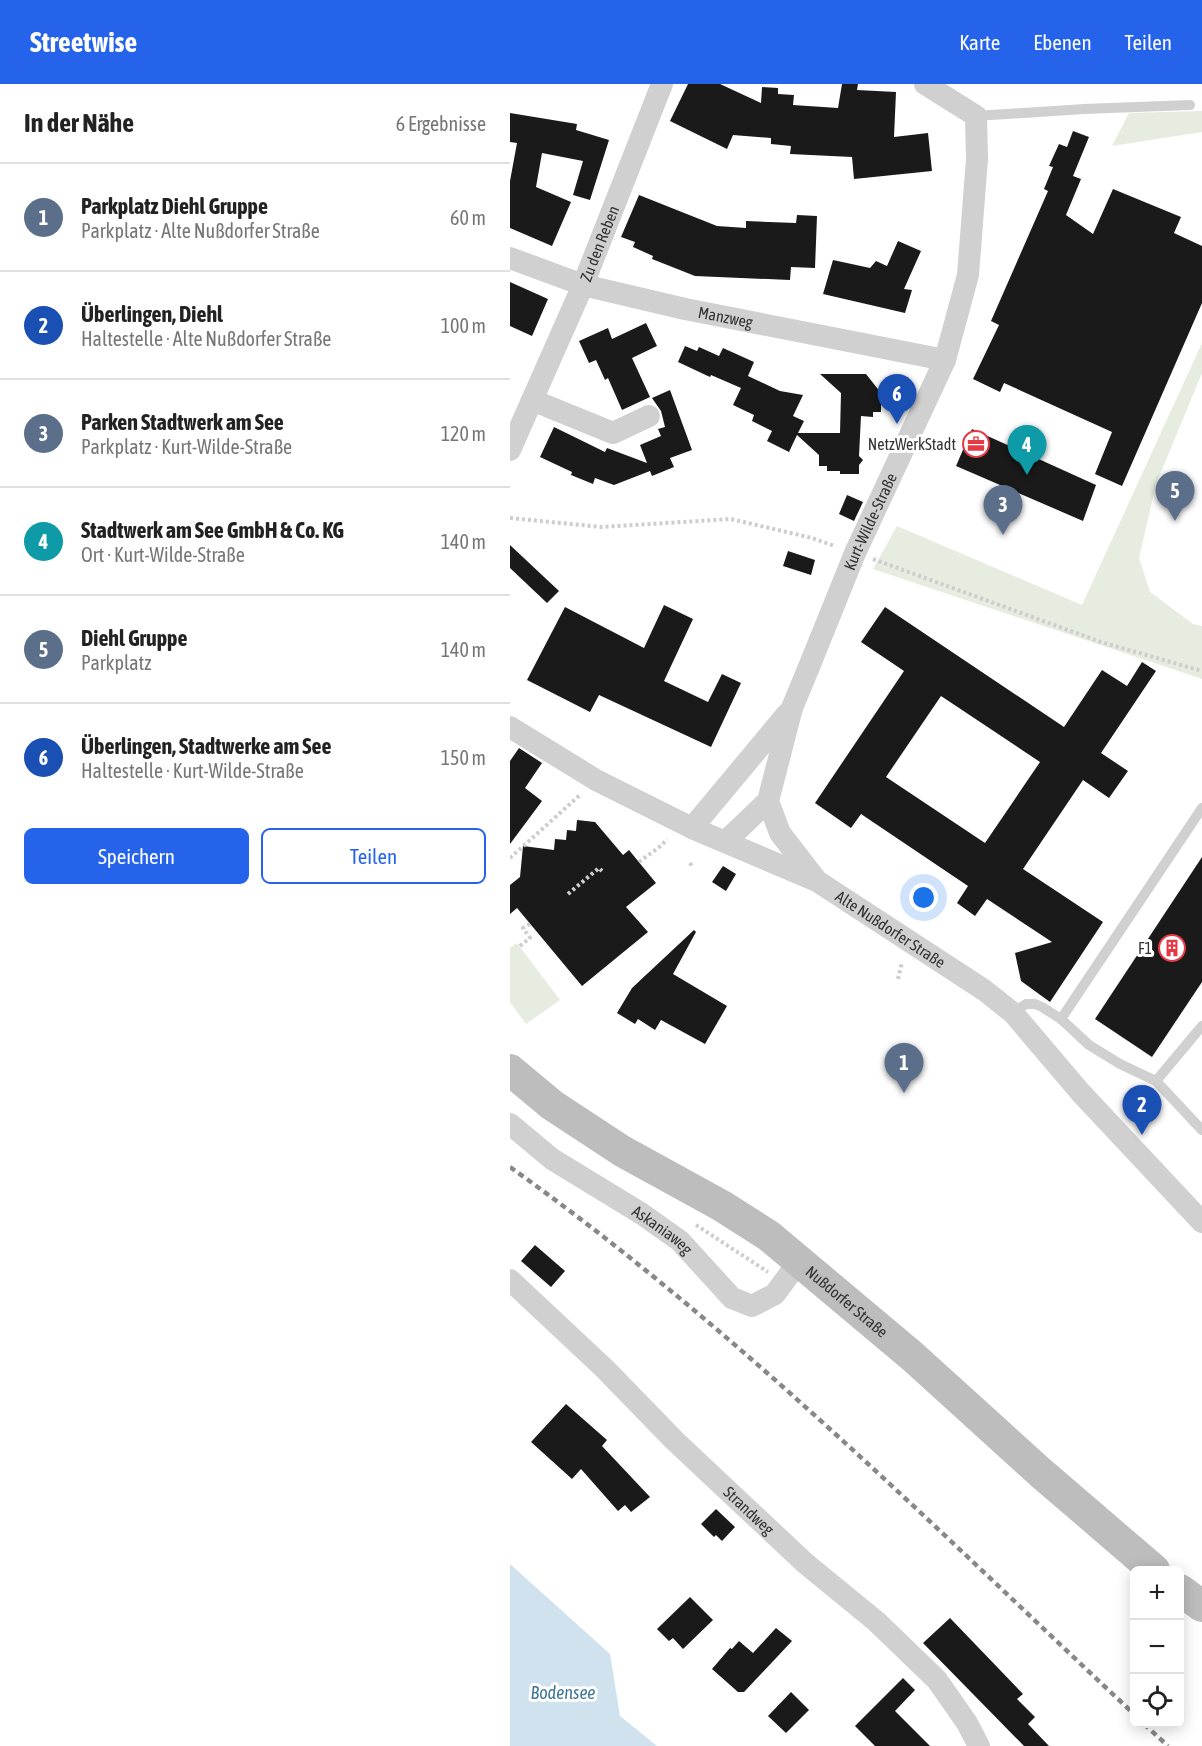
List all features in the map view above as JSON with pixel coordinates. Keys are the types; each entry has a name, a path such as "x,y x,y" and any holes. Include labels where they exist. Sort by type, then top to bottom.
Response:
{"street":[{"name":"Zu den Reben","path":"510,450 583,285 662,84"},
{"path":"925,84 976,116"},
{"name":"Kurt-Wilde-Straße","path":"768,801 792,708 855,553 945,360 968,275 977,159 976,116"},
{"name":"Manzweg","path":"510,258 583,285 685,309 945,360"},
{"path":"532,400 613,433 649,416"},
{"name":"Kurt-Wilde-Straße","path":"686,825 792,708"},
{"name":"Alte Nußdorfer Straße","path":"510,727 596,780 686,825 817,881 984,990 1013,1013 1095,1109 1202,1222"},
{"path":"726,842 768,801 780,833 817,881"},
{"name":"Nußdorfer Straße","path":"510,1070 552,1105 622,1151 723,1206 769,1236 912,1356 1041,1473 1149,1566"},
{"name":"Askaniaweg","path":"510,1124 552,1159 642,1214 680,1241 732,1298 752,1306 775,1294 799,1261"},
{"name":"Strandweg","path":"510,1280 798,1557 878,1622 929,1672 967,1723 979,1746"},
{"path":"1184,1593 1202,1606"}],"lane":[{"path":"976,116 1190,105"},
{"path":"1061,1019 1202,808"},
{"path":"1013,1013 1026,1004 1035,1004 1061,1019 1089,1045 1120,1064 1156,1081 1202,1130"},
{"path":"1156,1081 1202,1026"}],"path":[{"path":"510,518 601,527 731,519 812,538 1101,642 1202,671"},
{"path":"510,858 596,780"},
{"path":"639,862 686,825"},
{"path":"568,894 599,868 602,871"},
{"path":"520,946 530,938 523,928 530,924"}],"shaded area":[{"path":"1202,111 1202,132 1112,146 1129,113"},
{"path":"1202,343 1202,373 1156,484 1139,558 1150,592 1193,624 1202,626 1202,679 873,569 897,526 1082,605"},
{"path":"517,943 560,1000 526,1024 510,1002 510,948"}],"water":[{"name":"Bodensee","path":"510,1564 610,1654 620,1716 657,1746 510,1746"}],"building":[{"path":"688,84 720,84 761,103 762,87 778,88 778,94 794,95 793,105 838,108 842,84 858,84 857,90 896,92 894,137 928,133 932,171 854,179 852,157 790,154 791,146 771,144 771,138 733,135 727,149 670,121"},
{"path":"510,113 577,124 576,130 609,140 590,200 573,195 583,161 542,153 536,187 571,202 552,246 510,228 510,181 517,143 510,142"},
{"path":"1073,131 1089,137 1073,176 1081,179 1066,215 1093,234 1113,189 1181,217 1174,233 1202,246 1202,303 1122,486 1095,474 1112,432 1004,383 1000,392 973,379 999,325 991,321 1048,191 1044,189 1053,167 1049,166 1059,144 1067,147"},
{"path":"639,195 717,226 746,228 746,221 796,223 797,215 817,216 815,268 791,267 790,280 695,276 652,259 653,256 633,247 635,242 621,237"},
{"path":"898,241 921,251 904,289 912,290 905,313 823,294 833,260 870,268 876,261 887,266"},
{"path":"510,282 548,299 532,336 510,326"},
{"path":"646,323 657,346 632,358 650,397 622,410 608,378 605,380 596,360 589,363 579,341 608,328 612,339"},
{"path":"685,346 697,351 699,347 719,356 723,348 754,362 748,376 780,391 803,395 793,416 804,421 798,433 840,433 841,393 820,374 866,374 885,398 881,402 881,412 873,412 873,417 861,416 859,456 863,460 859,465 859,474 840,474 840,471 827,471 827,466 819,466 819,455 797,435 789,452 767,441 772,431 752,421 754,415 733,405 741,388 678,362"},
{"path":"670,390 692,450 670,458 674,467 652,476 650,471 614,485 595,478 593,484 571,475 572,472 540,457 554,427 605,452 607,448 647,463 640,445 661,436 658,429 665,427 661,411 652,398"},
{"path":"972,429 1096,485 1083,521 956,466"},
{"path":"847,495 863,502 854,521 839,514"},
{"path":"510,545 559,591 547,603 510,568"},
{"path":"788,551 815,560 811,575 783,566"},
{"path":"664,605 693,619 664,681 708,702 722,674 741,683 711,747 599,695 590,712 527,680 565,607 644,648"},
{"path":"885,607 1064,727 1102,670 1127,686 1142,662 1156,671 1101,753 1128,771 1109,798 1083,780 1023,869 1103,922 1050,1002 1021,981 1015,953 1052,942 987,899 975,916 957,903 968,886 861,814 851,828 815,803 904,671 861,642","holes":["941,696 1040,762 985,843 886,777"]},
{"path":"519,748 542,763 525,788 542,801 510,844 510,761"},
{"path":"577,820 595,822 623,855 629,850 656,883 626,907 648,932 582,986 517,908 510,914 510,885 520,877 523,846 554,850 555,839 566,840 567,830 576,831"},
{"name":"F1","path":"1202,857 1202,982 1152,1057 1095,1019"},
{"path":"723,866 736,874 726,891 712,882"},
{"path":"694,930 696,932 673,974 727,1006 705,1044 661,1020 655,1030 638,1019 635,1024 617,1013 632,988"},
{"path":"535,1245 565,1271 551,1287 521,1261"},
{"path":"566,1404 607,1440 602,1446 650,1497 631,1512 625,1505 618,1511 581,1469 572,1479 531,1442"},
{"path":"716,1509 735,1527 722,1541 716,1535 714,1537 701,1524"},
{"path":"690,1597 713,1620 683,1649 673,1638 669,1641 657,1629"},
{"path":"950,1618 1023,1694 1017,1699 1035,1717 1028,1724 1049,1746 1024,1746 923,1643"},
{"path":"776,1628 792,1641 744,1692 738,1692 712,1669 739,1641 753,1653"},
{"path":"903,1678 915,1690 895,1711 930,1746 875,1746 855,1726"},
{"path":"791,1692 809,1710 786,1733 768,1716"}],"railway":[{"path":"510,1167 675,1294 754,1361 908,1501 1130,1710"},
{"path":"1148,1728 1168,1746"}],"place":[{"name":"Überlingen, Stadtwerke am See","path":"897,424"},
{"name":"NetzWerkStadt","path":"976,444"},
{"name":"Stadtwerk am See GmbH & Co. KG","path":"1027,475"},
{"name":"Diehl Gruppe","path":"1175,521"},
{"name":"Parken Stadtwerk am See","path":"1003,535"},
{"name":"F1","path":"1172,948"},
{"name":"Parkplatz Diehl Gruppe","path":"904,1093"},
{"name":"Überlingen, Diehl","path":"1142,1135"}]}
